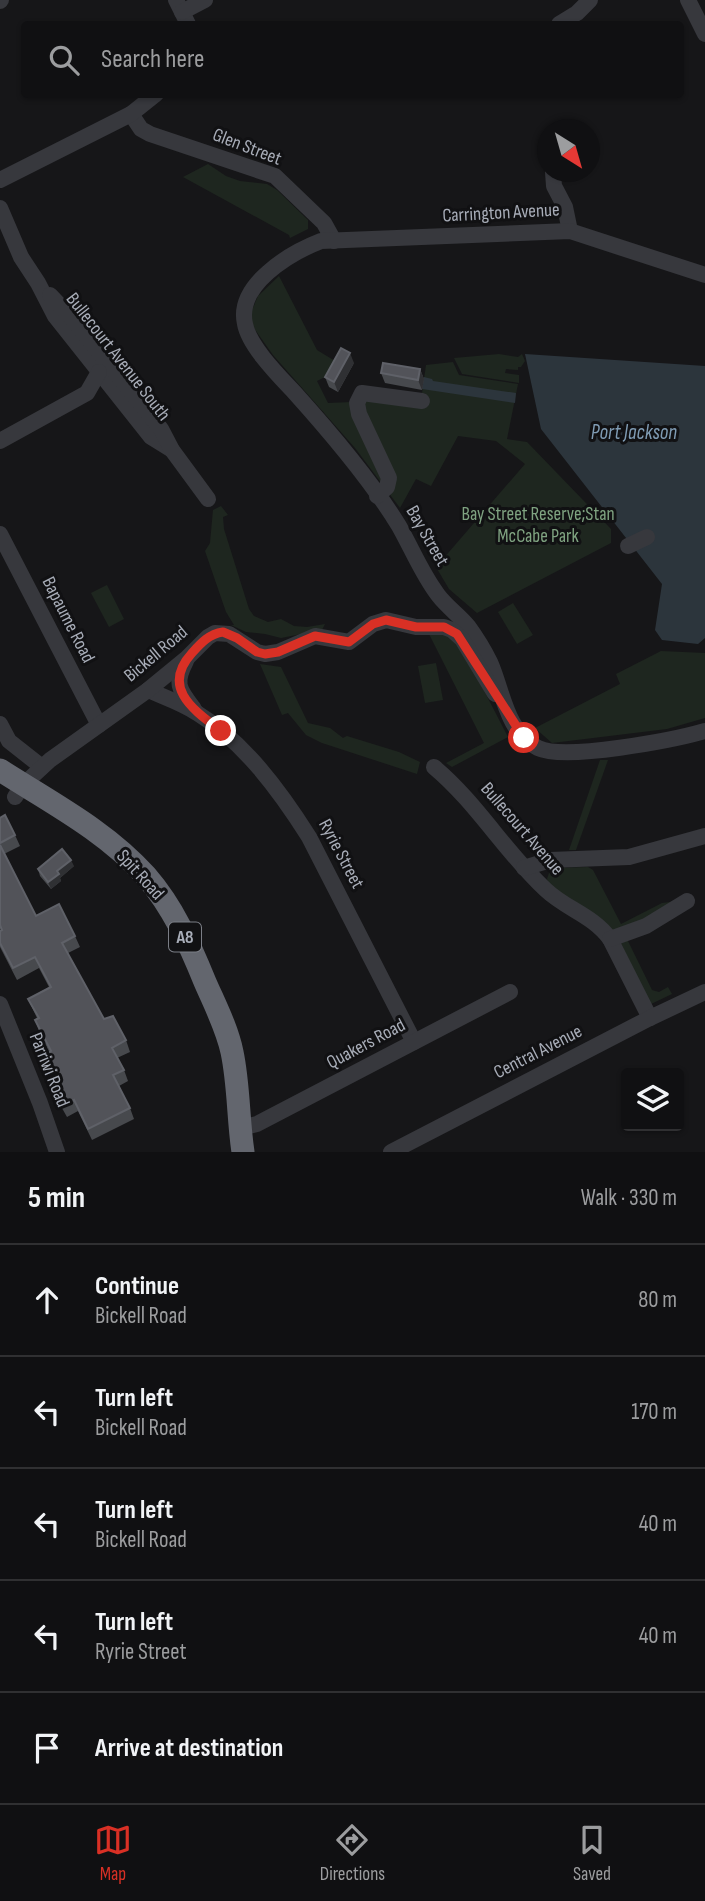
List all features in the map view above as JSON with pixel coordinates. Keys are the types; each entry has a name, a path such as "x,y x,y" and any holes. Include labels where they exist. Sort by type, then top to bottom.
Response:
{"highway":[{"name":"Spit Road","path":"0,770 13,790 111,862 154,911 172,943 218,1055 227,1152"},
{"name":"Spit Road","path":"13,790 109,842 132,862 163,898 179,924 226,1030 237,1080 243,1152"}],"street":[{"path":"182,12 205,0"},
{"path":"564,21 590,0"},
{"path":"688,0 705,34"},
{"path":"0,180 131,114 151,98"},
{"name":"Glen Street","path":"131,114 142,129 150,134 275,176 324,223 334,241"},
{"path":"554,182 565,207 570,231"},
{"name":"Bullecourt Avenue South","path":"0,208 21,257 55,316 151,437 172,450"},
{"name":"Carrington Avenue","path":"334,241 570,231 705,275"},
{"name":"Bay Street","path":"334,241 321,241 298,252 255,283 245,300 244,325 263,357 319,419 398,525 437,594 467,625 479,642 489,661 507,711 524,738 540,749 555,753 645,744 705,731"},
{"name":"Bullecourt Avenue South","path":"38,283 70,316 161,429 172,450 208,499"},
{"path":"0,441 87,393 99,372"},
{"path":"377,496 387,487 388,478 359,414 359,397 362,393 422,401"},
{"name":"Bapaume Road","path":"0,534 99,725"},
{"path":"628,546 647,537"},
{"name":"Bickell Road","path":"13,790 148,690 208,637 223,632 257,652 272,654 315,636 349,642 373,624 386,620 416,627 452,629 463,639 507,711"},
{"name":"Ryrie Street","path":"187,658 178,683 180,691 195,711 245,753 295,815 309,837 414,1042"},
{"name":"Ryrie Street","path":"148,690 195,711"},
{"path":"0,724 9,741 42,767"},
{"name":"Bullecourt Avenue","path":"433,768 454,784 524,868 555,897 603,929 650,1017"},
{"path":"524,868 550,860 629,857 705,836"},
{"path":"610,939 646,926 687,901"},
{"name":"Quakers Road","path":"240,1128 257,1124 510,992"},
{"name":"Central Avenue","path":"391,1152 650,1017 705,992"},
{"name":"Parriwi Road","path":"0,1004 57,1152"}],"green space":[{"path":"208,164 226,176 240,181 267,184 277,190 308,220 308,229 290,238 289,235 183,177"},
{"name":"Bay Street Reserve;Stan McCabe Park","path":"279,276 317,350 335,361 327,376 317,381 328,403 352,402 365,396 423,404 426,394 422,393 426,365 453,362 459,375 518,384 507,439 527,442 611,529 611,543 477,613 449,589 436,567 525,464 496,441 458,436 431,486 416,479 400,508 355,448 273,355 251,324 252,310 258,296"},
{"path":"499,354 518,357 522,354 525,361 521,367 518,367 518,370 506,369 505,373 519,375 519,383 462,374 454,358"},
{"path":"221,506 228,515 223,517 224,529 249,609 254,616 268,622 281,619 294,626 325,624 322,630 281,638 246,632 231,625 234,625 226,612 205,551 210,543 213,510"},
{"path":"107,585 124,619 109,627 91,593"},
{"path":"513,603 533,635 517,644 498,612"},
{"path":"429,634 446,634 464,652 508,737 452,767 446,763 484,743"},
{"path":"661,651 705,653 705,718 667,729 552,743 535,728 620,684 616,674"},
{"path":"436,663 443,700 425,703 418,666"},
{"path":"260,664 281,667 308,723 330,728 343,738 347,736 399,752 420,762 417,774 322,743 306,735 288,713 282,715"},
{"path":"600,760 608,760 576,850 569,850"},
{"path":"588,867 593,870 621,924 662,903 677,901 627,939 652,990 659,992 668,987 672,994 649,1005 614,935 551,889 547,879 555,868"}],"water":[{"name":"Port Jackson","path":"525,354 705,366 705,638 698,644 662,640 655,630 662,584 541,429"},
{"path":"424,377 433,381 516,393 515,403 422,389"}],"building":[{"path":"341,348 350,353 334,382 325,377"},
{"path":"383,363 420,369 418,380 381,373"},
{"path":"5,815 15,835 0,843 0,818"},
{"path":"0,845 36,916 59,904 75,936 62,943 104,1019 113,1016 126,1040 112,1048 124,1070 113,1075 130,1108 88,1129 74,1100 63,1106 54,1089 61,1085 45,1055 51,1051 35,1020 39,1018 28,999 51,987 35,957 13,968 0,943"},
{"path":"62,849 71,860 48,882 38,869"}],"route":[{"path":"221,731 195,711 180,691 178,683 187,658 208,637 223,632 257,652 272,654 315,636 349,642 373,624 386,620 416,627 452,629 463,639 485,679 524,738"}]}
